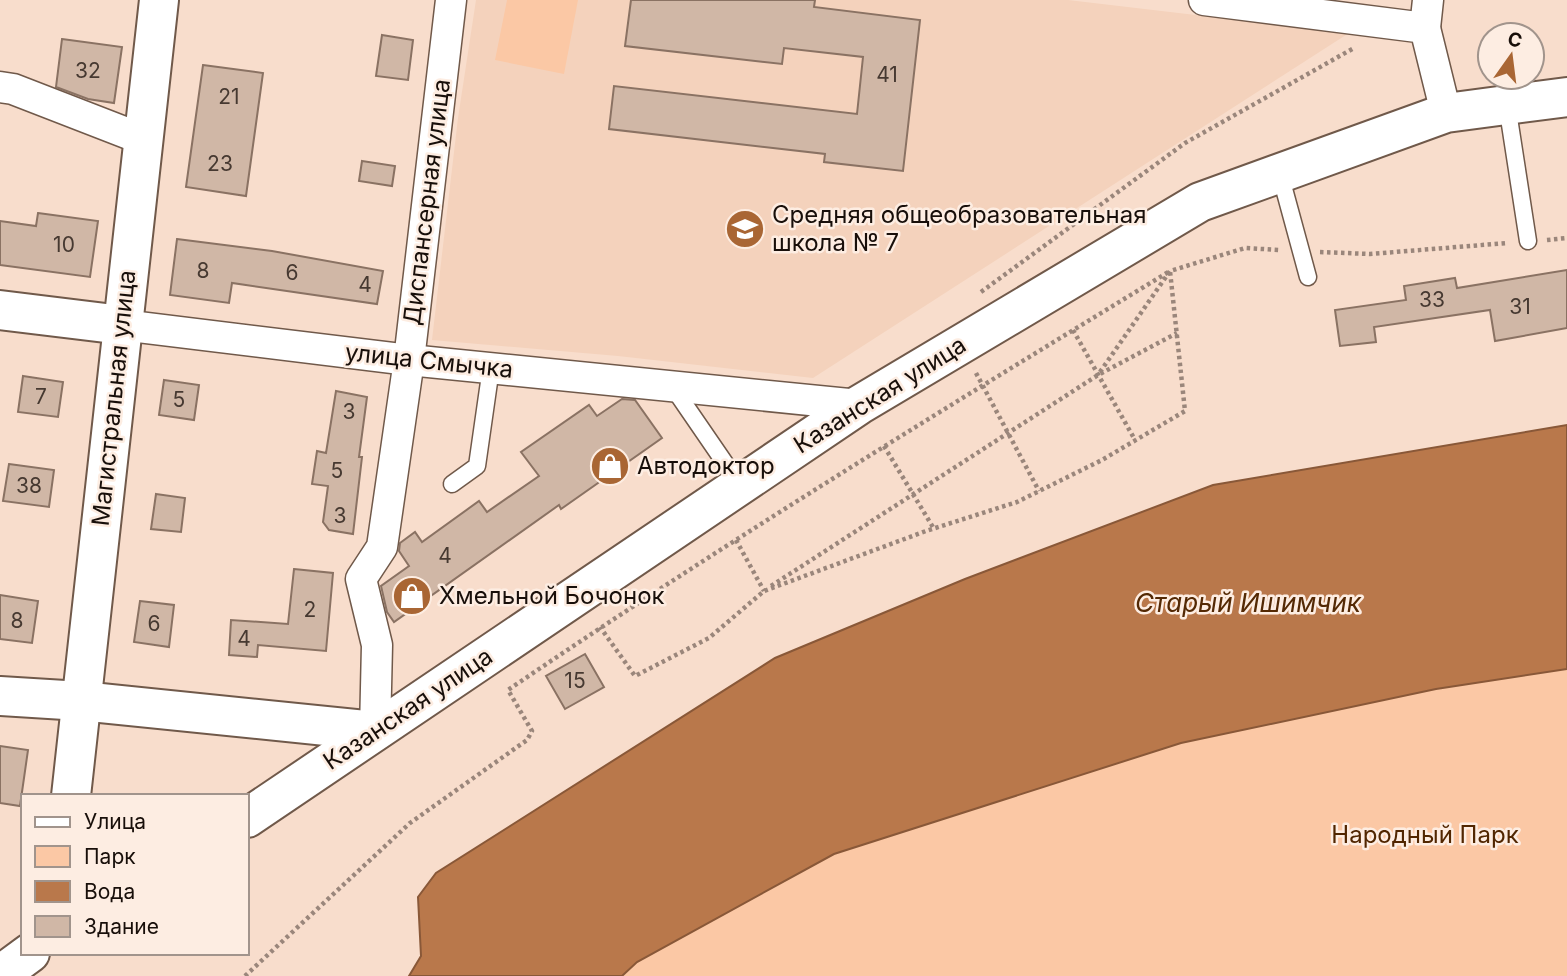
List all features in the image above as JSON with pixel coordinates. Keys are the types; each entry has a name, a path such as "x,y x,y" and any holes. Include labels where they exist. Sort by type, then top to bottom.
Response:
{"main road":[{"name":"Магистральная улица","path":"71,794 142,139 149,27"},
{"name":"Казанская улица","path":"248,817 859,405 1200,202 1446,113 1567,97"},
{"name":"улица Смычка","path":"0,310 122,325"},
{"path":"0,696 81,701 375,731"},
{"path":"0,975 27,955"}],"street":[{"name":"Диспансерная улица","path":"375,731 377,645 361,579 382,547 409,360 451,0"},
{"path":"1204,0 1427,14 1446,113"},
{"path":"0,87 13,89 142,139"},
{"name":"улица Смычка","path":"122,325 409,360 859,405"},
{"path":"25,976 25,967 36,955"}],"lane":[{"path":"1507,105 1528,241"},
{"path":"1280,174 1308,277"},
{"path":"452,484 477,466 491,368"},
{"path":"672,386 740,485"}],"path":[{"path":"979,293 1185,144 1355,48"},
{"path":"245,976 410,824 527,740 532,731 508,690 600,627 884,446 1170,271 1185,411 1017,502 764,591"},
{"path":"1073,330 1135,440"},
{"path":"600,627 635,676 709,638 764,591 1098,375 1177,333"},
{"path":"982,386 1039,491"},
{"path":"884,446 934,529"},
{"path":"736,540 764,591"}],"shaded area":[{"name":"Средняя общеобразовательная школа № 7","path":"476,0 1068,0 1349,33 813,378 618,356 432,340 458,118"}],"green space":[{"path":"507,0 578,0 564,74 495,60"},
{"name":"Народный Парк","path":"1567,669 1567,976 623,976 637,962 834,854 1181,743 1436,689"}],"water":[{"name":"Старый Ишимчик","path":"1567,425 1567,669 1436,689 1181,743 834,854 637,962 622,976 409,976 421,956 418,897 436,873 775,658 965,579 1213,485"}],"building":[{"path":"631,0 815,0 814,7 920,20 903,171 824,162 825,154 609,129 614,86 857,114 863,57 784,48 782,64 625,46"},
{"path":"382,35 413,40 408,80 376,76"},
{"path":"62,39 122,47 114,103 88,99 56,87"},
{"path":"203,65 263,73 246,196 186,187"},
{"path":"362,161 395,166 392,186 359,181"},
{"path":"38,213 98,221 90,277 0,265 0,221 36,226"},
{"path":"177,239 272,251 383,271 377,304 232,283 229,303 170,295"},
{"path":"1567,270 1567,328 1495,341 1490,310 1374,327 1376,342 1340,346 1335,310 1406,300 1404,286 1455,278 1457,288"},
{"path":"23,376 63,382 58,417 18,412"},
{"path":"164,380 199,385 194,420 159,415"},
{"path":"336,391 367,397 353,534 329,530 323,522 328,486 312,484 317,451 326,453"},
{"path":"622,399 635,400 662,438 561,509 559,505 394,622 387,612 381,586 409,566 399,551 400,543 415,532 422,542 479,501 487,512 539,476 521,452 589,405 597,416"},
{"path":"9,464 54,470 49,507 3,501"},
{"path":"156,494 185,498 181,532 151,529"},
{"path":"294,569 333,573 326,651 258,645 257,657 229,655 231,620 288,624"},
{"path":"0,595 38,601 32,643 0,639"},
{"path":"140,601 174,605 169,647 134,642"},
{"path":"585,654 604,687 565,709 546,676"},
{"path":"0,746 28,750 20,806 0,803"}],"place":[{"name":"Средняя общеобразовательная школа № 7","path":"745,229"},
{"name":"Автодоктор","path":"610,466"},
{"name":"Хмельной Бочонок","path":"412,596"}]}
